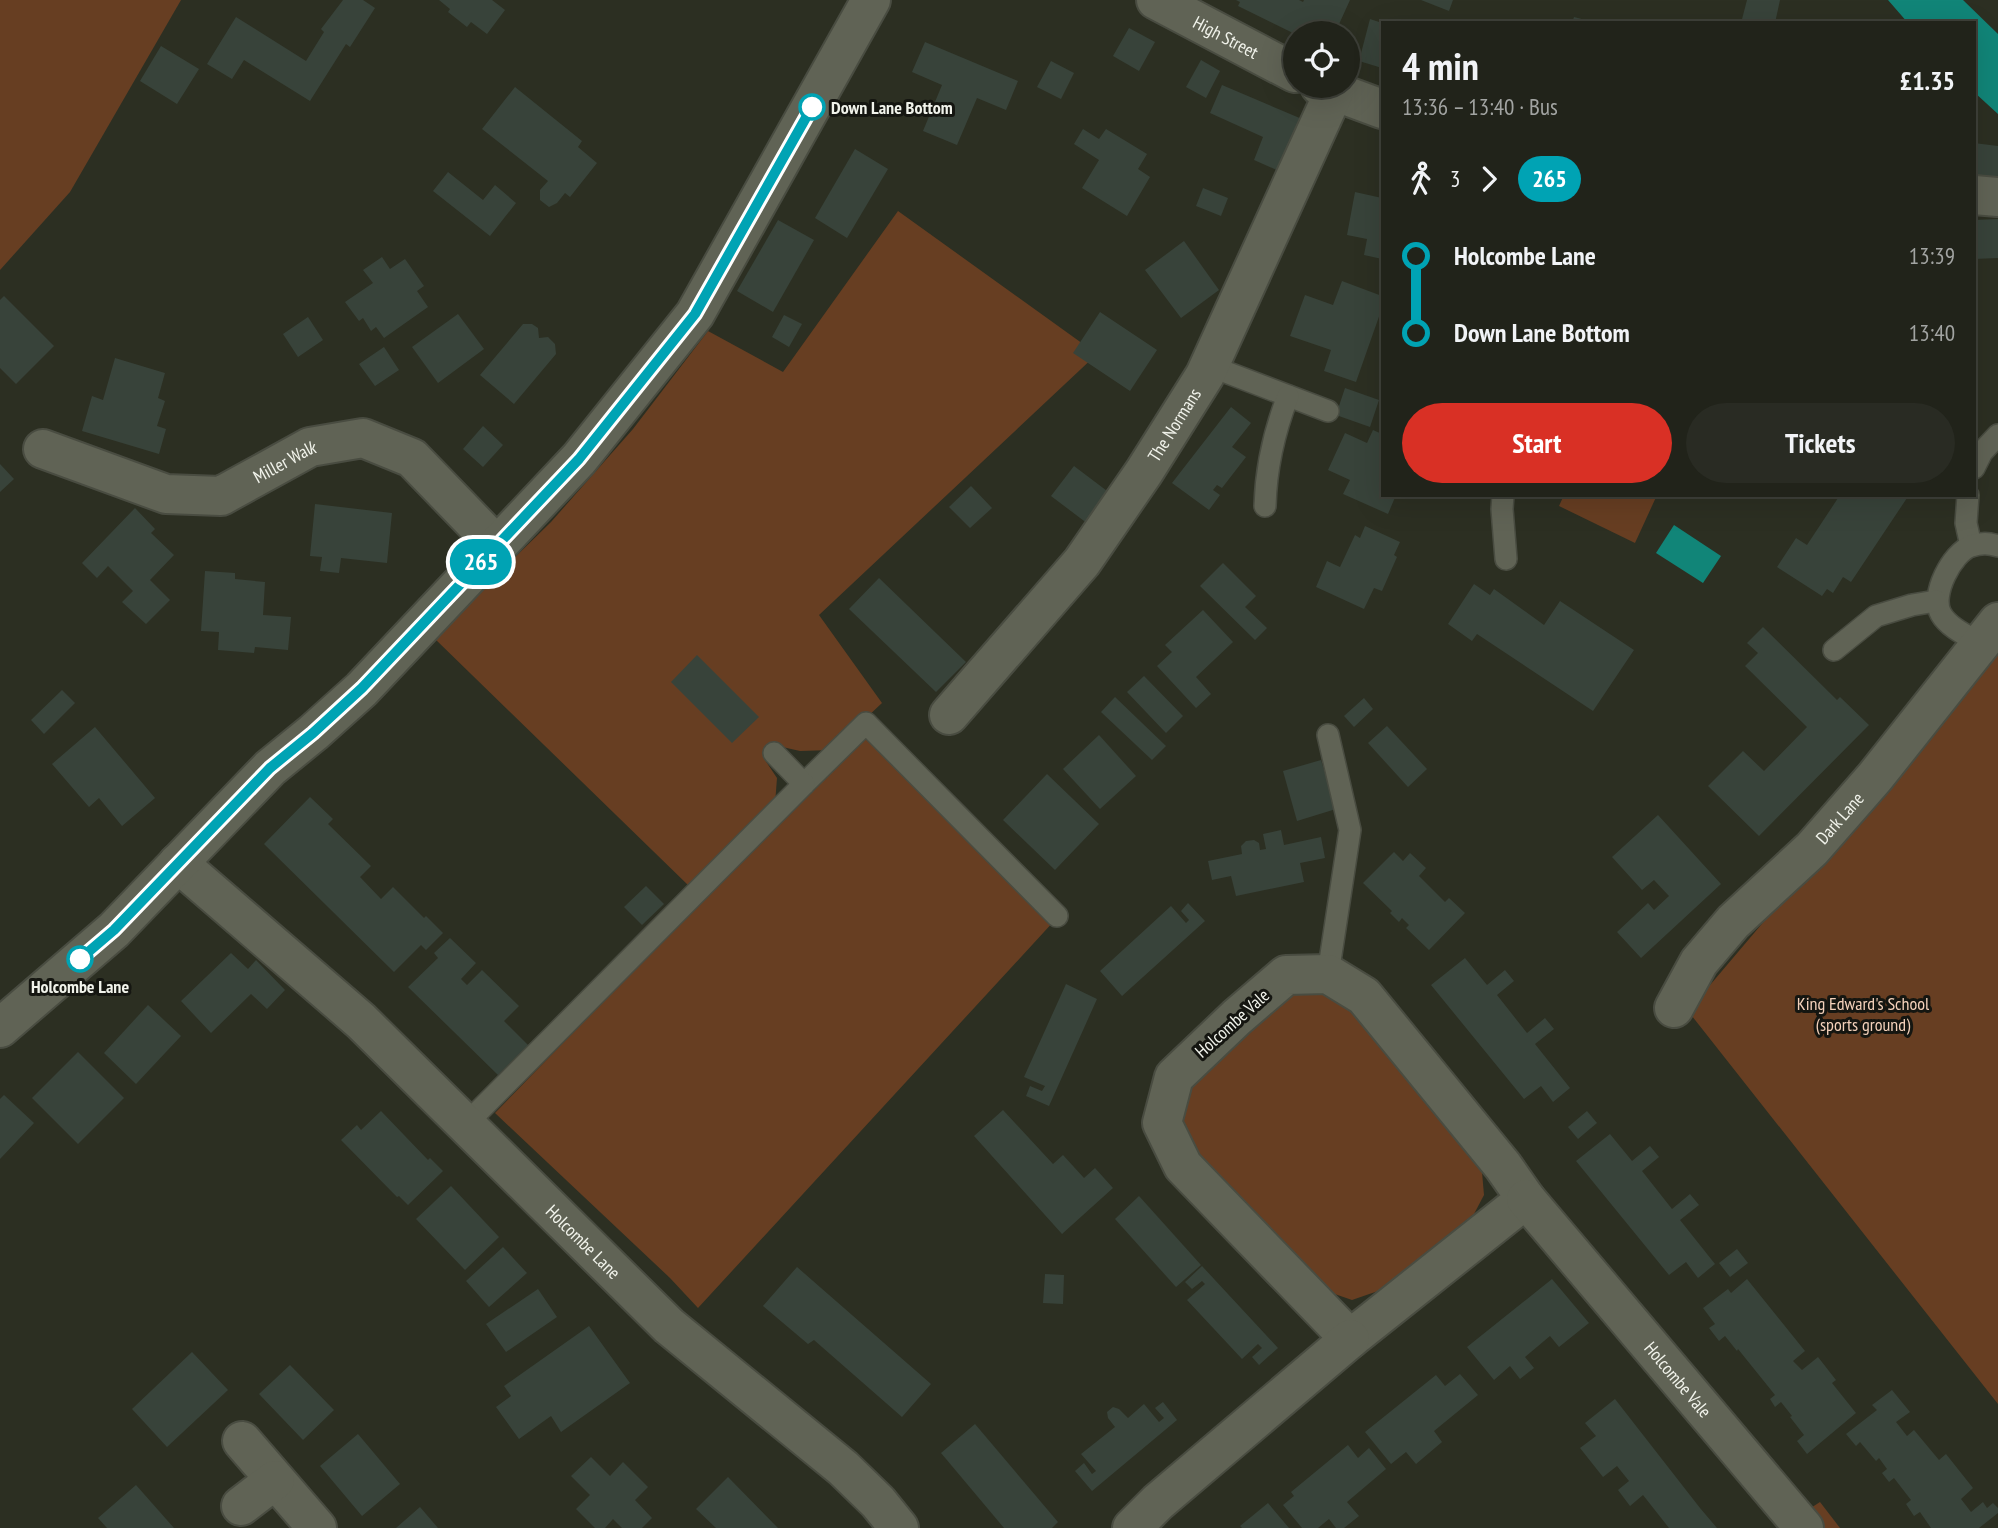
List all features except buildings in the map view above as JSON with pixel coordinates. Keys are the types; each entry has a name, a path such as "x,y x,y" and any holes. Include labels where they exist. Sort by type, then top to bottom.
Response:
{"street":[{"path":"0,1028 114,930 270,768 362,688 579,459 695,314 872,0"},
{"name":"High Street","path":"1156,0 1283,67"},
{"name":"The Normans","path":"949,715 1082,562 1144,472 1210,366 1323,98"},
{"path":"1353,98 1381,108"},
{"path":"1976,195 1998,197"},
{"name":"Miller Walk","path":"43,449 166,494 221,496 310,447 363,438 412,458 497,546"},
{"name":"Dark Lane","path":"1674,1008 1699,962 1733,922 1812,849 1875,776 1989,633"},
{"name":"Holcombe Lane","path":"178,863 361,1021 669,1326 843,1468 878,1502 899,1528"},
{"name":"Holcombe Vale","path":"1350,1339 1183,1166 1161,1123 1174,1077 1286,975 1328,974 1364,996 1503,1166 1526,1199 1804,1528"},
{"path":"1132,1528 1158,1502 1350,1339 1526,1199"},
{"path":"242,1441 317,1528"},
{"path":"241,1506 275,1480"}],"lane":[{"path":"1210,366 1328,411"},
{"path":"1265,506 1270,450 1288,396"},
{"path":"1976,464 1982,452 1998,435"},
{"path":"1503,497 1506,559"},
{"path":"1968,497 1966,523 1970,546"},
{"path":"1989,633 1954,627 1942,615 1936,601 1939,588 1958,555 1970,546 1989,543 1998,546"},
{"path":"1834,650 1876,616 1936,601"},
{"path":"466,1124 866,723 1057,916"},
{"path":"1328,735 1350,830 1328,974"},
{"path":"774,753 804,784"}],"green space":[{"path":"0,0 181,0 70,192 0,270"},
{"path":"898,211 1097,354 819,615 882,703 832,750 800,751 778,746 765,760 777,778 775,804 689,886 433,637 551,522 633,429 708,331 783,372"},
{"path":"1563,497 1656,497 1635,543 1559,506"},
{"name":"King Edward's School (sports ground)","path":"1998,625 1998,1404 1688,1011 1882,782"},
{"path":"870,727 1055,920 698,1308 670,1278 495,1113"},
{"path":"1324,986 1354,1008 1471,1151 1482,1172 1484,1195 1474,1214 1378,1291 1352,1300 1326,1291 1195,1157 1177,1122 1188,1085 1293,991"},
{"path":"1820,1502 1840,1528 1816,1528 1803,1513"}],"water":[{"path":"1888,0 1963,0 1998,34 1998,114 1976,94 1976,21 1906,21"},
{"path":"1674,525 1721,556 1703,583 1656,553"}],"bus line":[{"name":"265","path":"80,959 114,930 270,768 362,688 579,459 695,314 812,107"}],"place":[{"name":"Down Lane Bottom","path":"812,107"},
{"name":"Holcombe Lane","path":"80,959"}]}
